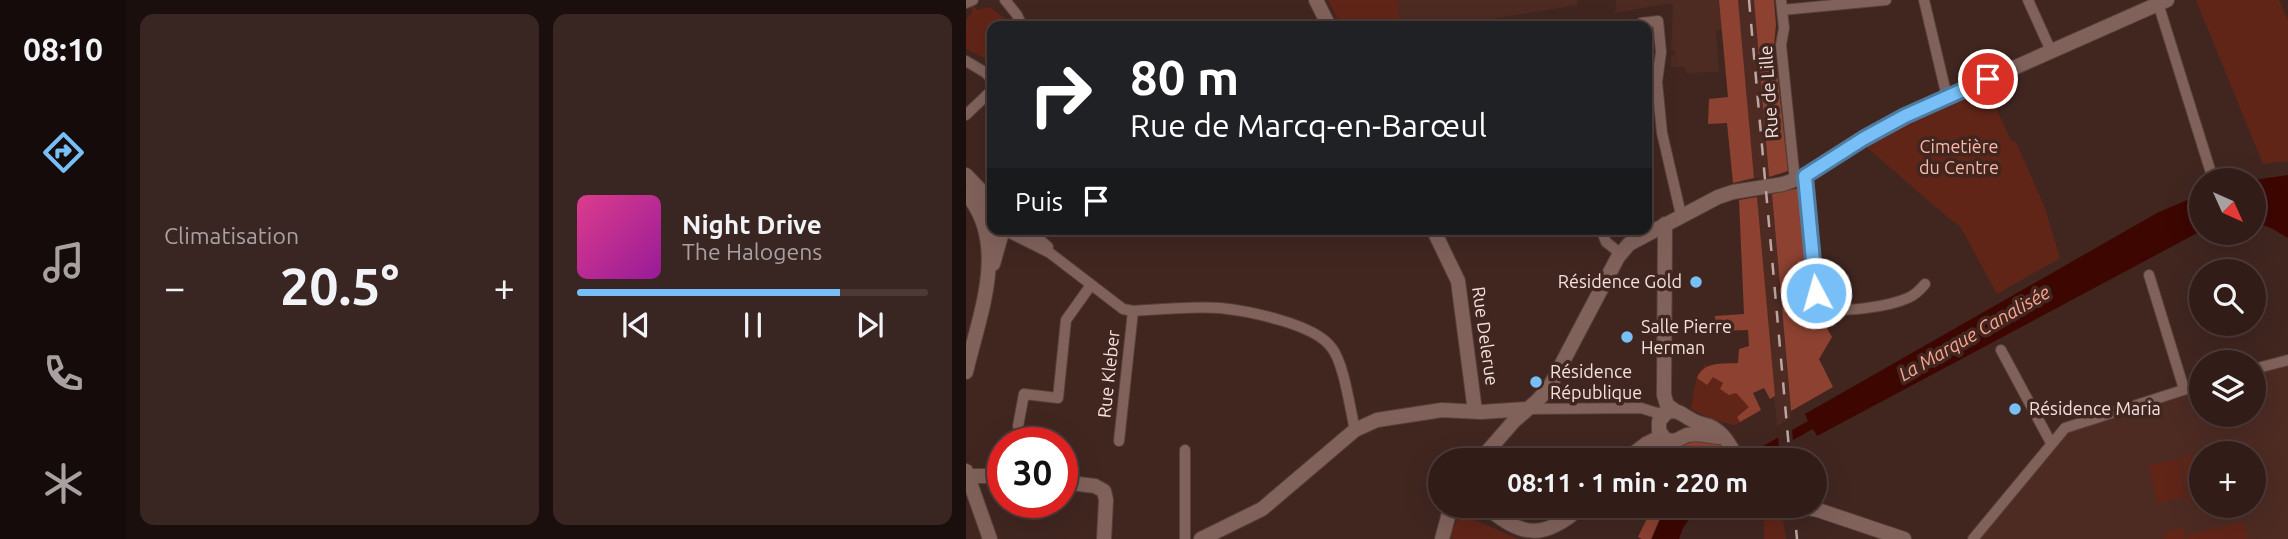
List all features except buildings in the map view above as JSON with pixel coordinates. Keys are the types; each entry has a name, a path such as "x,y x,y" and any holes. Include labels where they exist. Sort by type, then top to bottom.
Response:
{"street":[{"path":"966,3 972,0"},
{"path":"1004,0 1020,21"},
{"path":"1316,0 1326,21"},
{"path":"1782,5 1886,0"},
{"path":"1923,0 1947,97"},
{"path":"2028,0 2051,51"},
{"path":"1652,230 1728,194 1800,178 1905,116 2161,1 2210,168"},
{"name":"Rue de Lille","path":"1782,5 1784,28 1781,45 1816,293 1824,307 1835,310 1889,304 1910,297 1925,284"},
{"path":"1652,22 1658,21 1661,52 1657,82 1663,141 1681,215"},
{"path":"966,61 987,74"},
{"path":"1652,70 1657,82"},
{"path":"966,115 987,95"},
{"path":"966,175 987,197"},
{"path":"966,192 987,214"},
{"path":"966,192 985,225 989,252 988,279"},
{"path":"1665,223 1664,395 1667,405 1688,425 1684,436"},
{"path":"966,372 988,279 1000,246 1000,235"},
{"path":"1016,235 1059,259"},
{"path":"1034,235 1091,285 1119,306 1133,311 1222,308 1306,328 1333,349 1339,363 1355,430"},
{"name":"Rue Delerue","path":"1436,235 1458,281 1478,412"},
{"path":"1603,235 1606,242 1620,253"},
{"path":"1490,448 1544,394 1620,253 1643,235"},
{"path":"2149,275 2184,389"},
{"path":"1018,426 1024,394 1058,398 1066,320 1091,285"},
{"name":"Rue Kleber","path":"1119,441 1133,311"},
{"path":"2001,350 2051,443"},
{"path":"2266,366 2288,360"},
{"path":"1973,539 2060,432 2070,425 2189,388"},
{"path":"1201,539 1226,534 1271,501 1355,430 1369,422 1407,414 1451,409 1478,412 1532,408 1641,408 1657,413 1675,412 1716,430 1730,448"},
{"path":"1665,439 1658,426 1661,416 1675,412"},
{"path":"1641,448 1652,440 1675,441 1695,434 1723,439 1730,448"},
{"path":"1185,450 1185,539"},
{"path":"987,474 967,473 987,536"},
{"path":"1078,484 1095,486 1104,491 1104,539"},
{"path":"1827,513 1904,538"},
{"path":"1442,539 1448,518"},
{"path":"1498,518 1508,528 1529,536 1555,529 1571,518"}],"shaded area":[{"path":"1397,0 1577,0 1578,5 1478,21 1400,21"},
{"path":"1616,0 1719,0 1722,29 1716,31 1719,72 1686,73 1685,67 1671,67 1671,56 1674,56 1675,50 1671,50 1671,3 1615,13"},
{"path":"1719,0 1738,0 1754,178 1733,183 1727,123 1708,124 1709,99 1728,97"},
{"path":"1738,0 1754,0 1769,177 1754,178"},
{"path":"1754,0 1774,0 1774,45 1788,171 1769,177"},
{"path":"1799,188 1812,293 1807,304 1832,337 1819,359 1833,387 1791,411 1772,194"},
{"path":"1772,194 1791,418 1777,426 1757,197"},
{"path":"1757,197 1775,396 1770,399 1764,388 1753,393 1761,410 1740,422 1737,417 1749,407 1736,393 1729,395 1720,389 1723,383 1713,377 1707,385 1697,378 1709,366 1738,363 1739,349 1749,346 1748,330 1716,331 1715,316 1744,314 1739,200"},
{"path":"2288,358 2288,539 1975,539 2065,430 2189,390 2189,427 2266,427 2266,365"},
{"path":"1702,437 1713,440 1722,448 1677,448"},
{"path":"1647,518 1660,518 1651,539 1638,537"}],"green space":[{"path":"1328,0 1397,0 1400,21 1338,21"},
{"path":"2196,0 2279,0 2288,20 2288,161 2263,164"},
{"path":"973,4 977,10 990,7 1008,21 987,21 987,60 966,49 966,20 973,12 970,6"},
{"name":"Cimetière du Centre","path":"1986,86 2011,141 2016,142 2045,208 2060,258 1997,294 1960,226 1864,145 1910,119"},
{"path":"1705,365 1745,379 1761,410 1735,425 1713,420 1691,409 1697,380"},
{"path":"2189,456 2189,496 2181,458"},
{"path":"2178,459 2186,497 2157,503 2149,465"},
{"path":"1459,518 1470,518 1519,539 1453,539 1448,536"},
{"path":"1764,518 1783,518 1786,539 1764,539"},
{"path":"2244,522 2248,539 2188,539 2187,535"},
{"path":"2183,528 2185,539 2165,539 2164,532"}],"water":[{"path":"2288,175 2288,238 2266,226 2266,178"},
{"name":"La Marque Canalisée","path":"2189,199 2189,237 1817,436 1813,429 1778,448 1760,448 1808,421 1805,414 2157,213"},
{"path":"1661,518 1690,518 1679,539 1652,539"}],"pier":[{"path":"1792,426 1793,444 1779,448 1778,435"}],"railway":[{"path":"1749,0 1789,448"},
{"path":"1795,518 1797,539"}],"place":[{"name":"Résidence Gold","path":"1696,282"},
{"name":"Salle Pierre Herman","path":"1627,337"},
{"name":"Résidence République","path":"1536,382"},
{"name":"Résidence Maria","path":"2015,409"}],"route":[{"path":"1816,293 1805,176 1905,116 1988,79"}]}
